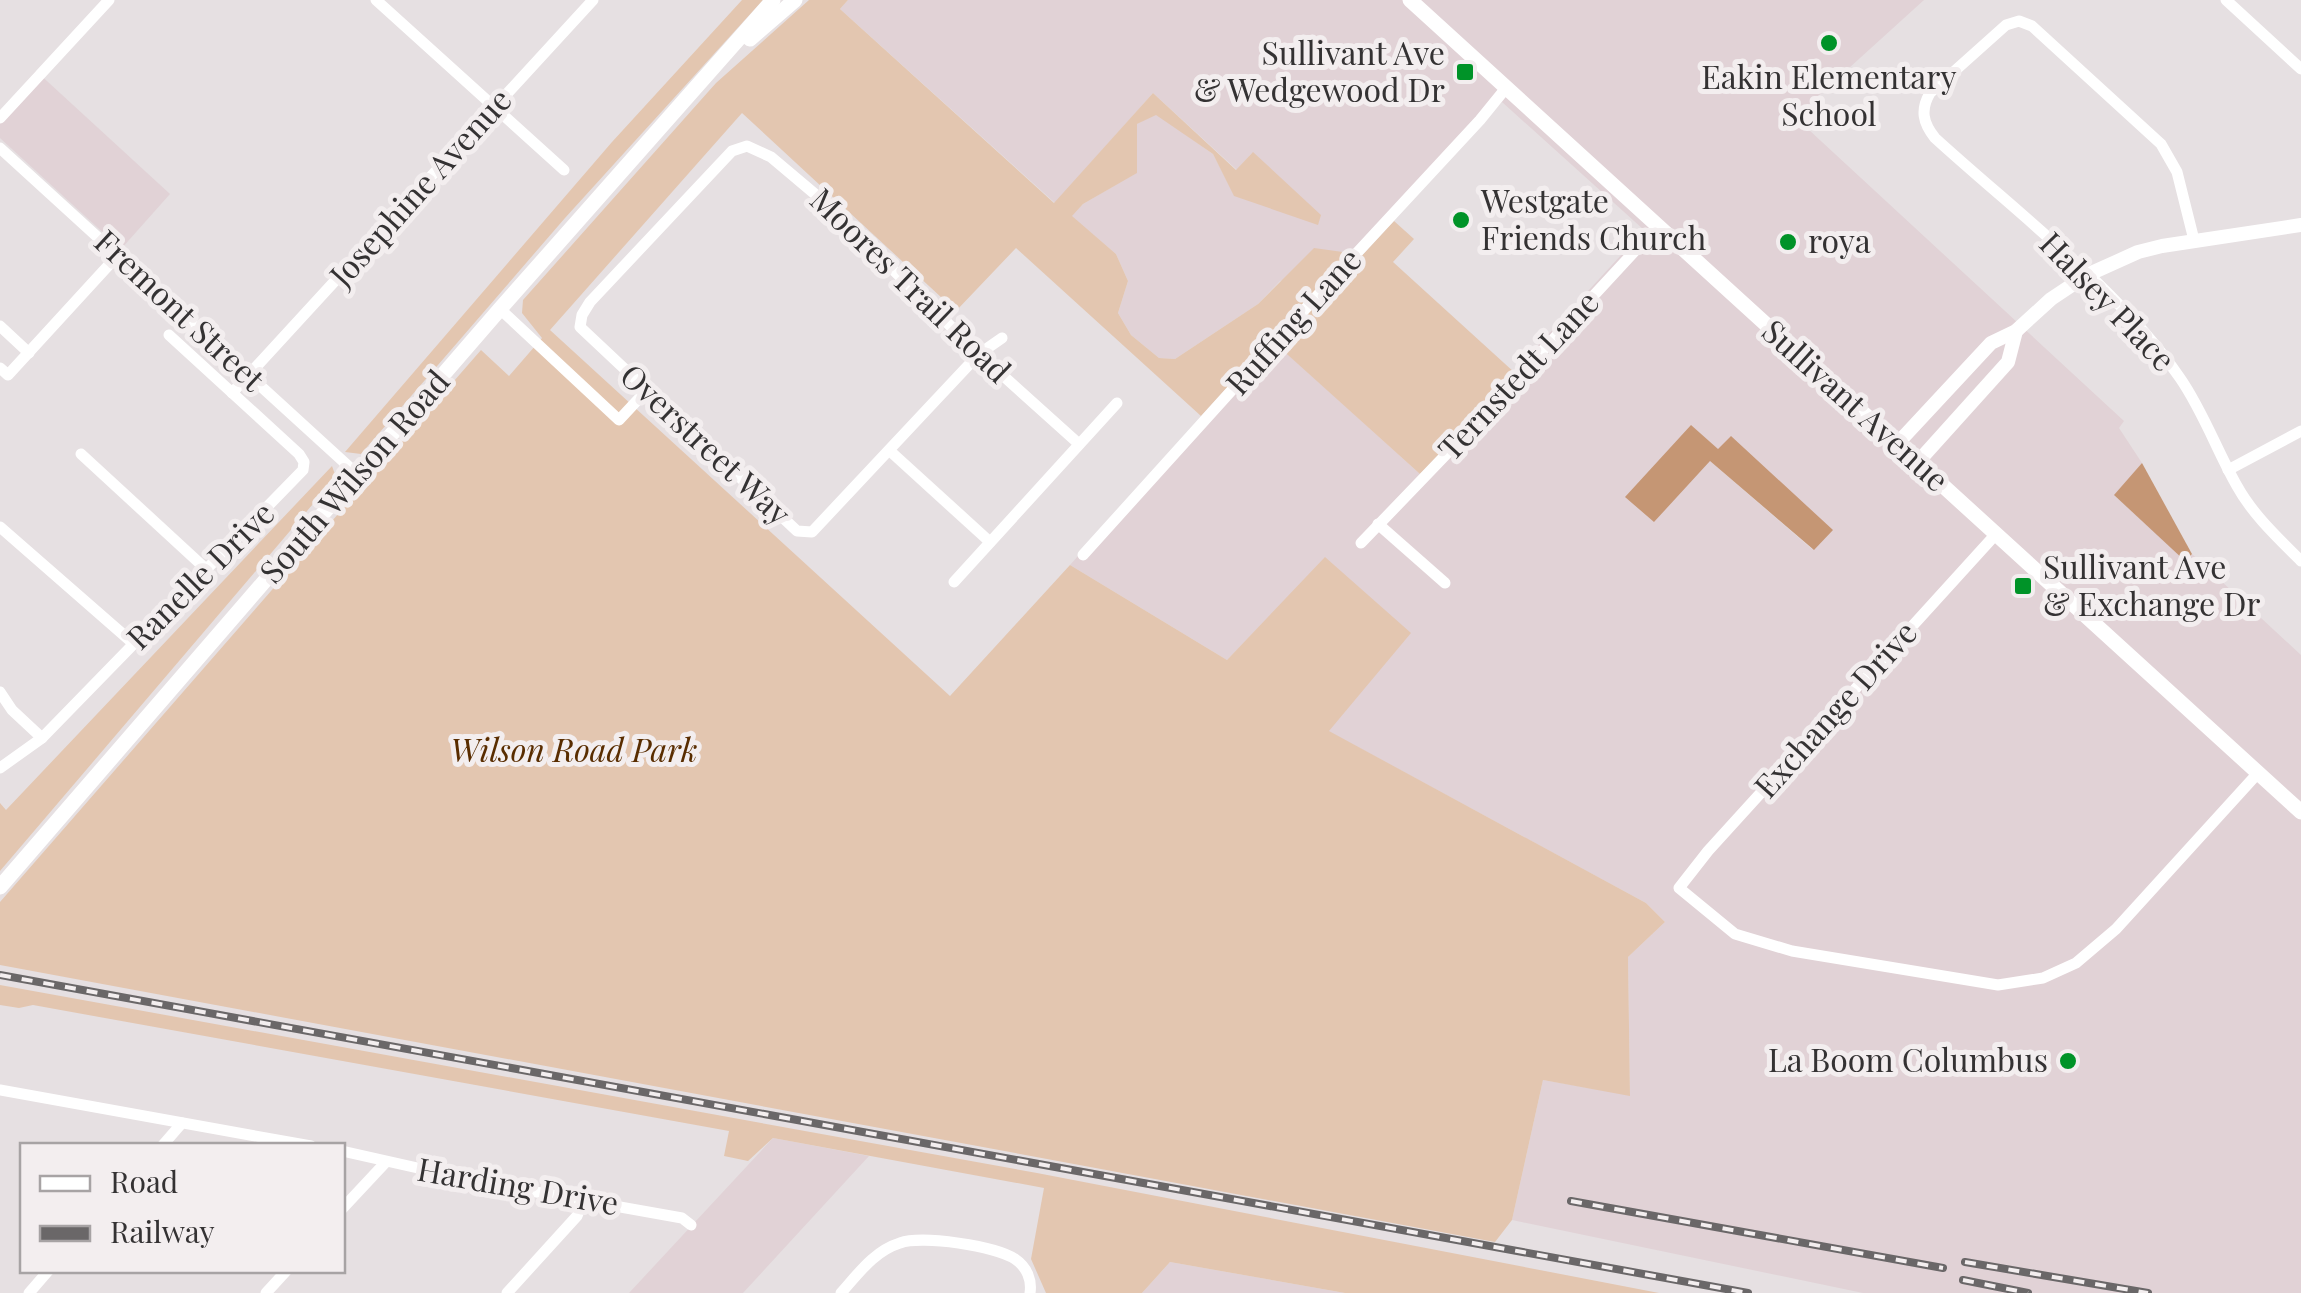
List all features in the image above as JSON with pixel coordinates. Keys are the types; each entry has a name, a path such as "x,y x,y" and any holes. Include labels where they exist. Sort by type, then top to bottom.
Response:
{"main road":[{"name":"South Wilson Road","path":"0,887 773,0"},
{"name":"South Wilson Road","path":"712,70 795,0"},
{"name":"Sullivant Avenue","path":"1414,1 2301,812"}],"street":[{"path":"0,118 109,0"},
{"path":"376,0 564,170"},
{"path":"2226,0 2301,69"},
{"name":"Josephine Avenue","path":"249,376 590,1"},
{"name":"Halsey Place","path":"2194,240 2177,172 2161,144 2048,38 2019,21 1996,32 1930,92 1923,112 1935,138 2087,275 2149,338 2182,380 2238,488 2266,526 2301,561"},
{"name":"Ruffing Lane","path":"1082,556 1506,88"},
{"name":"Moores Trail Road","path":"580,328 590,302 732,151 746,146 771,157 822,200 979,354 1079,444"},
{"name":"Fremont Street","path":"0,148 357,474"},
{"path":"1897,444 1991,343 2016,331 2050,299 2087,275 2138,252 2301,225"},
{"name":"Ternstedt Lane","path":"1361,543 1658,226"},
{"path":"4,372 29,353 118,255"},
{"path":"500,309 619,420 646,391"},
{"path":"0,326 29,353"},
{"name":"Overstreet Way","path":"580,328 796,531 812,532 979,354 1002,338"},
{"path":"1917,462 2008,362 2016,331"},
{"path":"169,334 232,393 249,376"},
{"name":"Ranelle Drive","path":"0,768 42,738 303,470 302,458 232,393"},
{"path":"954,582 1117,403"},
{"path":"2228,470 2301,431"},
{"path":"890,451 990,542"},
{"path":"81,454 207,570"},
{"path":"1378,524 1444,583"},
{"path":"0,527 134,644"},
{"name":"Exchange Drive","path":"1996,534 1708,851 1679,888 1736,934 1792,951 1998,985 2043,978 2076,964 2116,930 2258,773"},
{"path":"0,692 12,710 42,738"},
{"path":"0,1090 294,1143"},
{"path":"165,1143 182,1123"},
{"name":"Harding Drive","path":"345,1152 385,1163 682,1218 691,1226"},
{"path":"345,1206 385,1163"},
{"path":"508,1293 577,1216 583,1200"},
{"path":"841,1293 875,1256 912,1240 934,1240 1002,1253 1023,1266 1030,1289"},
{"path":"29,1293 46,1273"},
{"path":"266,1293 284,1273"}],"shaded area":[{"path":"848,0 1924,0 1795,117 2124,421 2119,428 2142,463 2115,496 2185,560 2192,554 2301,655 2301,1293 1863,1293 1512,1220 1543,1080 1630,1095 1628,957 1665,922 1646,903 1328,731 1326,558 1227,660 1070,565 1271,339 1420,474 1644,230 1502,102 1356,260 1280,281 1258,304 1175,359 1159,358 1131,335 1118,313 1128,281 1116,254 1071,216 1083,204 1136,173 1137,124 1156,114 1213,154 1235,196 1252,153 1237,170 1153,93 1055,203 840,9","holes":["1731,437 1813,550 1710,461"]},
{"path":"36,71 170,194 121,249 0,138 0,111"},
{"path":"1691,425 1718,449 1731,436 1833,530 1814,550 1710,461 1654,522 1625,497"},
{"path":"2142,463 2192,554 2185,561 2114,495"},
{"path":"773,1138 869,1156 743,1293 629,1293"},
{"path":"1170,1262 1345,1293 1142,1293"}],"green space":[{"path":"742,0 763,0 565,218 361,454 345,452 612,142"},
{"name":"Wilson Road Park","path":"809,0 848,0 840,9 1054,203 1153,93 1236,170 1253,152 1321,215 1318,225 1234,196 1213,154 1156,115 1137,124 1137,173 1083,204 1072,216 1116,254 1128,281 1118,313 1131,335 1159,358 1175,359 1258,304 1314,248 1350,253 1201,416 1016,248 956,311 742,113 550,330 950,696 1070,565 1227,660 1325,557 1411,633 1329,731 1646,903 1665,922 1628,957 1630,1096 1543,1080 1512,1220 1495,1242 0,965 0,902 481,350 509,376 542,338 522,313 523,300 716,83"},
{"path":"1394,221 1414,239 1393,262 1515,373 1420,474 1278,346"},
{"path":"332,466 336,477 0,871 0,803 6,810"},
{"path":"0,985 1037,1173 1659,1293 1345,1293 1170,1262 1142,1293 1046,1293 1031,1259 1044,1188 773,1138 748,1161 724,1156 729,1131 33,1005 0,1005"}],"railway":[{"path":"0,975 1748,1293"},
{"path":"1571,1201 1943,1268"},
{"path":"1965,1262 2148,1293"},
{"path":"1963,1280 2028,1293"}],"place":[{"name":"Eakin Elementary School","path":"1829,43"},
{"name":"Sullivant Ave & Wedgewood Dr","path":"1465,72"},
{"name":"Westgate Friends Church","path":"1461,220"},
{"name":"roya","path":"1788,242"},
{"name":"Sullivant Ave & Exchange Dr","path":"2023,586"},
{"name":"La Boom Columbus","path":"2068,1061"}]}
